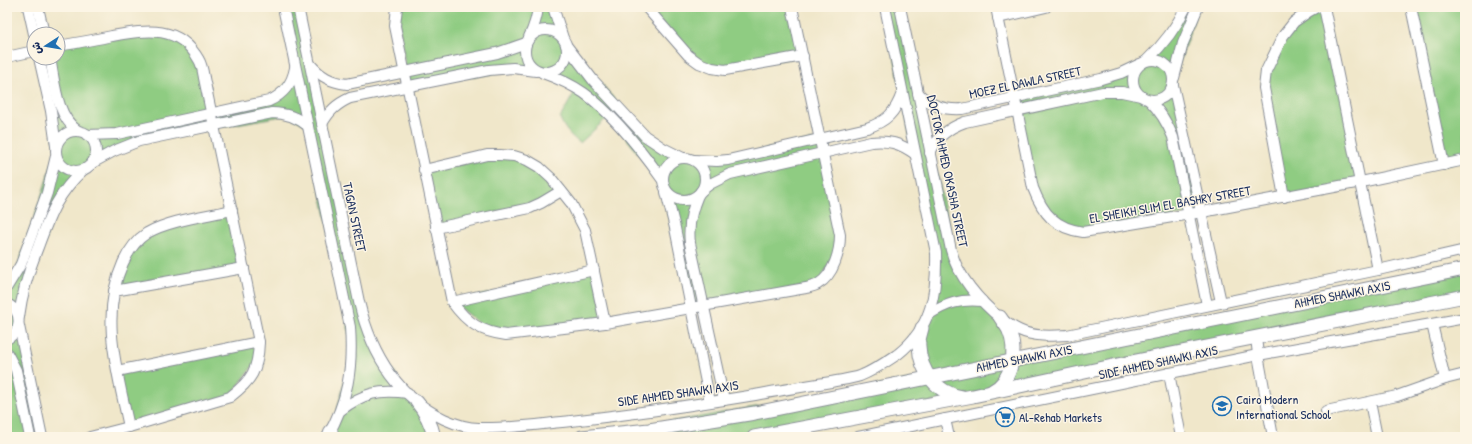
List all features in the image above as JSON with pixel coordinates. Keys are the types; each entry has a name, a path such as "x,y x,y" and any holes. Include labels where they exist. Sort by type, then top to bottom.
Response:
{"main road":[{"name":"AHMED SHAWKI AXIS","path":"582,437 649,430 755,413 1465,269"},
{"name":"AHMED SHAWKI AXIS","path":"754,437 973,396 1136,361 1465,296"},
{"path":"989,392 996,389 1004,381 1012,361 1013,345 1009,330 1004,320"},
{"path":"920,331 918,345 921,362 929,378 938,387 949,394 962,397 973,396"},
{"path":"413,398 426,413 432,426 434,437"}],"street":[{"path":"28,7 32,26"},
{"path":"38,7 42,26"},
{"name":"TAGAN STREET","path":"283,7 350,327 352,348 351,369 341,410 330,435"},
{"name":"TAGAN STREET","path":"298,7 364,323 371,343 393,378 413,398 430,410"},
{"path":"397,7 395,26 452,302 469,322 493,334 506,335 606,323 806,288 818,284 826,276 838,255 840,235 792,7"},
{"path":"538,7 538,16 534,28 526,41 524,51 525,59 530,66 574,87 602,108 646,156 662,179 691,307 710,402"},
{"path":"322,124 333,107 350,98 501,68 551,72 559,68 565,62 567,53 565,42 553,7"},
{"path":"646,7 688,55 699,63 712,68 725,70 802,56"},
{"path":"885,7 936,253 934,296 928,315 920,331"},
{"name":"DOCTOR AHMED OKASHA STREET","path":"900,7 951,250 958,269 969,286 982,301 1004,320"},
{"name":"EL SHEIKH SLIM EL BASHRY STREET","path":"996,7 1033,188 1038,202 1046,214 1057,224 1070,230 1083,232 1189,215 1361,182 1465,160"},
{"path":"998,18 1046,7"},
{"name":"MOEZ EL DAWLA STREET","path":"918,93 925,100 934,105 953,110 1101,79 1121,73 1144,62 1171,34 1186,7"},
{"path":"1145,98 1156,100 1167,95 1174,81 1183,43 1198,7"},
{"path":"1284,197 1266,104 1264,88 1266,71 1282,36 1294,22 1317,7"},
{"path":"1324,7 1378,270"},
{"path":"1411,7 1444,165"},
{"path":"287,26 301,23"},
{"path":"310,64 326,79 336,83 347,84 497,53 526,41 538,31 552,30 558,33 593,80 645,136 663,148 683,158 711,161 728,160 879,124 890,116 898,105 902,93"},
{"path":"66,45 141,31 159,31 175,36 189,47 199,61 212,113 259,342 258,359 253,374 243,387 230,396 129,427 90,437"},
{"path":"7,57 26,53"},
{"path":"1207,305 1173,137 1163,117 1145,98 1136,91 1133,84 1135,70 1144,62 1159,60 1165,62 1172,72 1221,302"},
{"path":"41,66 51,111 56,152 62,166 73,171 88,166 114,151 138,141 272,113 280,113 295,117 308,126"},
{"path":"7,339 16,332 23,292 30,268 52,211 66,188 88,166 96,151 94,145 82,133 66,121 62,114 52,66"},
{"path":"7,287 22,264 47,193 56,152 60,139 63,135 68,133 117,134 270,101 278,97 290,84 296,66"},
{"name":"MOEZ EL DAWLA STREET","path":"930,153 934,144 940,137 955,125 1102,92 1122,92 1145,98"},
{"path":"666,192 678,200 685,201 692,199 715,181 730,174 882,140 905,146 915,154"},
{"path":"424,170 487,155 514,156 527,160 539,167 551,178 571,203 585,230 606,323"},
{"path":"662,179 666,167 676,159 683,158"},
{"path":"694,160 700,165 705,178 704,185 691,214 689,233 724,400"},
{"path":"436,228 530,208 561,191"},
{"path":"129,427 112,345 111,318 118,272 133,246 146,234 162,226 232,210"},
{"path":"930,227 945,224"},
{"path":"1004,320 1019,330 1034,334 1049,336 1067,335 1378,270 1465,250"},
{"path":"114,291 244,268"},
{"path":"452,302 594,270"},
{"path":"928,315 940,307 954,302 968,300 982,301"},
{"path":"346,305 359,302"},
{"path":"7,304 16,311 19,321 42,437"},
{"name":"SIDE AHMED SHAWKI AXIS","path":"858,437 1258,355 1465,318"},
{"path":"1432,324 1445,379"},
{"name":"SIDE AHMED SHAWKI AXIS","path":"430,410 445,419 461,425 478,428 495,428 632,414 724,400 859,376 886,362 899,353 920,331"},
{"path":"1256,337 1273,437"},
{"path":"117,371 259,342"},
{"path":"7,353 16,370 30,437"},
{"path":"1169,373 1181,437"},
{"path":"1326,410 1412,392 1445,379 1465,374"},
{"path":"341,410 352,401 365,395 386,391 413,398"},
{"path":"1370,402 1377,437"},
{"path":"945,419 949,437"}],"green space":[{"path":"283,7 298,7 364,323 434,437 331,437 352,348 308,126 287,115 139,141 92,163 84,169 59,199 19,317 42,437 7,437 7,287 15,275 56,152 40,66 66,66 66,45 141,31 175,36 199,61 212,113 269,101 294,75"},
{"path":"397,7 553,7 563,38 645,136 683,158 705,161 820,139 840,244 818,284 691,307 662,184 609,116 580,143 568,132 560,118 577,88 525,69 408,86"},
{"path":"646,7 792,7 803,56 725,70 699,63"},
{"path":"885,7 900,7 958,269 1000,317 1013,361 1465,269 1465,296 755,437 582,437 929,377 921,362 936,276"},
{"path":"1186,7 1198,7 1174,78 1202,212 1070,230 1038,202 1014,98 1111,77 1147,60"},
{"path":"1324,7 1361,182 1284,197 1264,88 1283,36 1294,22"},
{"path":"1411,7 1465,7 1465,160 1444,165"},
{"path":"487,155 527,160 561,191 551,198 436,228 424,170"},
{"path":"232,210 244,268 114,287 118,272 146,234"},
{"path":"594,270 605,323 493,334 452,302"},
{"path":"259,342 258,359 230,397 129,427 117,371"}],"place":[{"name":"Cairo Modern International School","path":"1222,406"},
{"name":"Al-Rehab Markets","path":"1005,417"}]}
